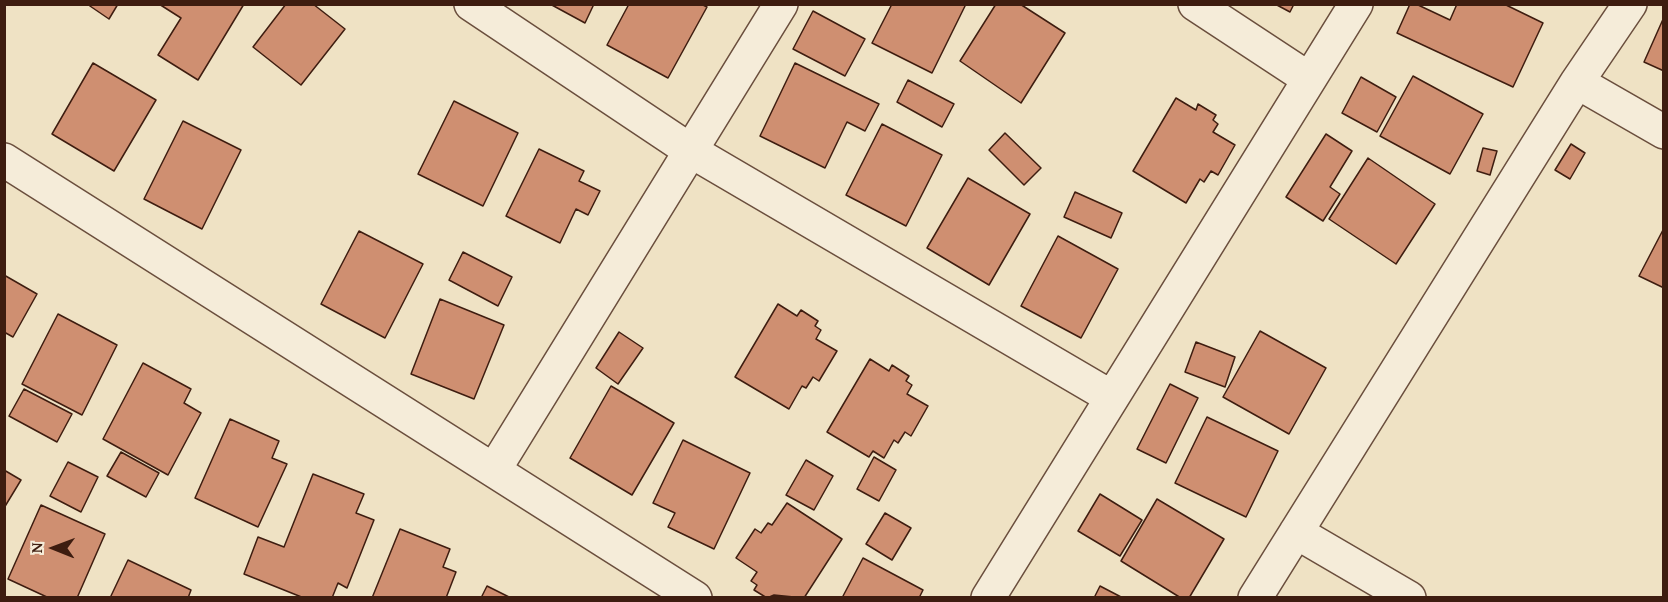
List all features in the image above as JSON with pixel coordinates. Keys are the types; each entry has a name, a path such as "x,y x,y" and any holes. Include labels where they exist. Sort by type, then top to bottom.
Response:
{"street":[{"path":"471,4 691,151 1111,397"},
{"path":"495,470 782,4"},
{"path":"1195,4 1309,80"},
{"path":"988,597 1356,4"},
{"path":"1255,597 1577,82 1630,4"},
{"path":"1577,82 1664,132"},
{"path":"4,160 695,597"},
{"path":"1296,532 1409,597"}],"building":[{"path":"87,4 118,4 109,19"},
{"path":"159,4 244,4 198,80 158,55 181,18"},
{"path":"286,4 313,4 345,29 301,85 253,47"},
{"path":"550,4 594,4 585,23"},
{"path":"629,4 701,4 707,7 668,78 607,45"},
{"path":"892,4 966,4 932,73 872,43"},
{"path":"996,4 1020,4 1065,33 1021,103 960,61"},
{"path":"1275,4 1294,4 1290,12"},
{"path":"1410,4 1416,4 1450,20 1457,4 1504,4 1543,23 1513,87 1397,33"},
{"path":"813,11 865,39 845,76 793,49"},
{"path":"1664,17 1664,71 1644,62"},
{"path":"93,63 156,100 114,171 52,134"},
{"path":"795,63 879,104 865,131 847,122 825,168 760,136"},
{"path":"1413,76 1483,114 1450,174 1380,136"},
{"path":"1361,77 1396,97 1377,132 1342,113"},
{"path":"908,80 954,104 942,127 897,102"},
{"path":"1176,98 1196,110 1198,104 1216,115 1213,120 1218,124 1213,132 1235,145 1218,175 1211,171 1204,182 1200,179 1186,203 1133,171"},
{"path":"454,101 518,133 483,206 418,174"},
{"path":"183,121 241,150 202,229 144,199"},
{"path":"882,124 942,155 906,226 846,195"},
{"path":"1005,133 1041,168 1024,185 989,150"},
{"path":"1326,134 1352,151 1330,187 1340,194 1323,221 1286,197"},
{"path":"1571,144 1585,153 1570,179 1555,170"},
{"path":"1483,148 1497,151 1490,175 1477,171"},
{"path":"539,149 584,171 579,181 600,191 588,215 576,209 560,243 506,216"},
{"path":"1368,158 1435,204 1396,264 1329,219"},
{"path":"968,178 1030,214 989,285 927,248"},
{"path":"1075,192 1122,213 1111,238 1064,217"},
{"path":"1664,228 1664,288 1639,276"},
{"path":"359,231 423,264 385,338 321,304"},
{"path":"1058,236 1118,269 1081,338 1021,306"},
{"path":"463,252 512,277 498,306 449,280"},
{"path":"4,275 37,294 13,337 4,332"},
{"path":"440,299 504,325 474,399 411,374"},
{"path":"778,304 797,316 801,310 818,321 815,326 821,330 816,339 837,351 819,381 813,377 806,388 802,386 789,409 735,377"},
{"path":"58,314 117,345 82,415 22,384"},
{"path":"1260,331 1326,368 1289,434 1223,397"},
{"path":"619,332 643,348 618,384 596,368"},
{"path":"1196,342 1235,357 1225,387 1185,372"},
{"path":"870,359 889,371 892,365 909,376 906,381 912,385 907,394 928,406 911,436 905,432 898,443 894,440 884,458 873,451 869,457 827,432"},
{"path":"143,363 191,389 184,403 201,413 168,475 103,439"},
{"path":"1170,384 1198,398 1166,463 1137,449"},
{"path":"611,386 674,423 632,495 570,458"},
{"path":"24,389 72,414 57,442 9,416"},
{"path":"1207,417 1278,451 1246,517 1175,483"},
{"path":"230,419 279,441 272,458 287,464 258,527 195,498"},
{"path":"683,440 750,473 714,549 668,527 675,513 653,503"},
{"path":"121,452 159,473 146,497 107,476"},
{"path":"874,457 896,470 879,501 857,489"},
{"path":"806,460 833,476 814,510 786,495"},
{"path":"68,462 98,477 81,512 50,496"},
{"path":"4,470 21,480 4,508"},
{"path":"313,474 364,494 356,513 374,520 347,588 338,583 332,598 304,598 244,574 258,537 284,547"},
{"path":"1100,494 1142,520 1120,556 1078,531"},
{"path":"1157,499 1224,539 1189,598 1181,598 1121,561"},
{"path":"787,503 842,539 804,598 774,595 767,598 754,590 757,585 751,581 757,572 736,558 755,529 761,533 768,523 772,525"},
{"path":"41,505 105,534 77,598 49,598 8,579"},
{"path":"885,513 911,528 892,560 866,544"},
{"path":"400,529 450,549 443,567 456,572 446,598 372,598"},
{"path":"863,558 923,590 919,598 842,598"},
{"path":"128,560 191,590 188,598 110,598"},
{"path":"487,586 511,598 481,598"},
{"path":"1100,586 1123,598 1094,598"}]}
